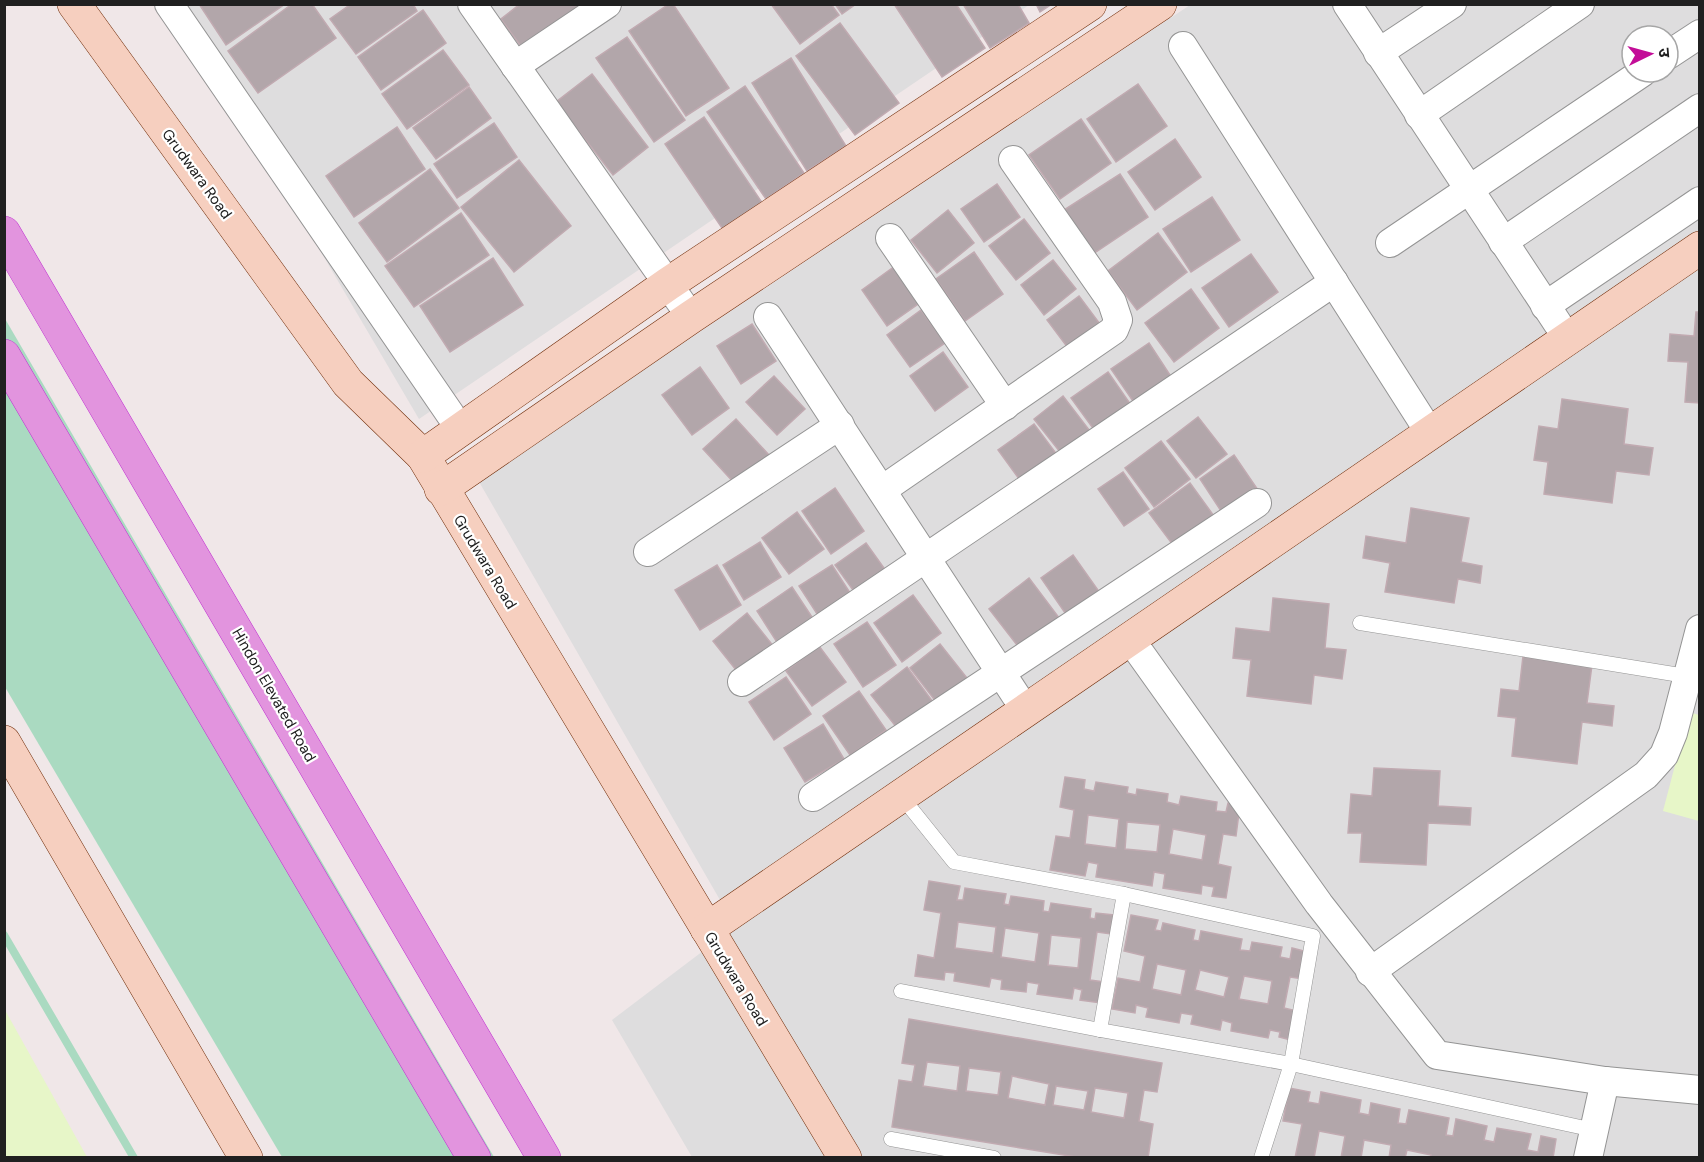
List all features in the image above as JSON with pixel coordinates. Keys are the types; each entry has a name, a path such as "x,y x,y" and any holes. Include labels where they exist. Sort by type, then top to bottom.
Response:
{"highway":[{"name":"Hindon Elevated Road","path":"4,233 544,1158"},
{"path":"4,356 474,1158"}],"street":[{"name":"Grudwara Road","path":"74,4 348,383 423,456 845,1158"},
{"path":"169,4 461,430"},
{"path":"472,4 691,317"},
{"path":"515,66 607,4"},
{"path":"423,456 668,284 1090,4"},
{"path":"441,489 691,317 1160,4"},
{"path":"1347,4 1552,315 1700,201"},
{"path":"1378,53 1452,4"},
{"path":"1419,116 1580,4"},
{"path":"1680,47 1700,34"},
{"path":"1184,46 1430,432"},
{"path":"1390,243 1625,84"},
{"path":"1503,242 1700,108"},
{"path":"882,490 1114,330 1118,320 1112,302 1013,160"},
{"path":"890,238 1005,406"},
{"path":"707,929 1700,248"},
{"path":"742,682 1334,282"},
{"path":"768,317 1026,711"},
{"path":"648,552 840,425"},
{"path":"813,797 1257,503"},
{"path":"1370,972 1646,775 1664,755 1689,696 1700,629"},
{"path":"1130,639 1370,972 1437,1055 1605,1081 1700,1090"},
{"path":"4,742 246,1158"},
{"path":"1588,1158 1605,1081"}],"lane":[{"path":"1360,623 1689,696"},
{"path":"901,796 954,862 1124,894 1313,936 1291,1064 1262,1158"},
{"path":"1100,1030 1124,894"},
{"path":"901,991 1291,1064 1594,1130"},
{"path":"891,1139 994,1158"}],"shaded area":[{"path":"176,5 1029,5 419,419"},
{"path":"1190,5 1699,5 1699,1157 692,1157 612,1020 1253,534 720,900 478,480"},
{"path":"4,317 494,1157 282,1157 5,687"},
{"path":"1689,712 1699,715 1699,821 1663,811"},
{"path":"5,1010 87,1157 5,1157"}],"building":[{"path":"199,4 285,4 226,45"},
{"path":"292,4 312,4 336,38 258,93 228,51"},
{"path":"351,4 413,4 417,11 356,54 330,19"},
{"path":"520,4 597,4 528,56 501,19"},
{"path":"669,4 673,4 729,88 686,116 629,31"},
{"path":"771,4 831,4 839,15 800,44"},
{"path":"835,4 856,4 842,14"},
{"path":"894,4 956,4 985,48 942,77"},
{"path":"963,4 1018,4 1029,23 990,48"},
{"path":"1036,4 1052,4 1040,12"},
{"path":"423,10 446,43 381,90 358,57"},
{"path":"840,23 899,103 855,135 796,56"},
{"path":"627,37 685,120 654,142 596,58"},
{"path":"443,50 469,85 407,129 382,94"},
{"path":"791,58 846,146 807,171 752,83"},
{"path":"592,74 648,147 613,175 556,102"},
{"path":"1138,84 1167,126 1116,162 1087,119"},
{"path":"745,86 804,173 766,199 707,112"},
{"path":"469,87 491,118 436,159 413,128"},
{"path":"704,117 763,204 724,231 665,144"},
{"path":"1081,119 1111,163 1060,199 1029,155"},
{"path":"494,123 517,157 457,198 434,164"},
{"path":"397,127 425,169 354,217 326,176"},
{"path":"1175,139 1201,177 1155,210 1128,172"},
{"path":"519,160 571,226 514,272 461,207"},
{"path":"430,169 459,208 387,262 359,223"},
{"path":"1120,174 1148,217 1093,254 1064,210"},
{"path":"997,184 1020,217 984,242 961,209"},
{"path":"1212,197 1240,240 1191,272 1163,229"},
{"path":"948,210 974,243 937,273 911,240"},
{"path":"461,213 489,255 414,307 385,266"},
{"path":"1024,219 1050,253 1016,280 989,246"},
{"path":"1158,233 1187,272 1137,310 1108,271"},
{"path":"974,252 1003,294 965,321 936,279"},
{"path":"1251,254 1278,292 1229,327 1202,288"},
{"path":"493,258 523,305 450,352 420,306"},
{"path":"1053,260 1076,289 1044,315 1021,285"},
{"path":"895,266 921,302 887,326 862,290"},
{"path":"1191,289 1219,328 1174,362 1145,323"},
{"path":"1079,296 1103,328 1071,352 1047,320"},
{"path":"921,310 945,343 910,367 887,335"},
{"path":"1696,312 1700,312 1700,403 1685,402 1688,362 1668,361 1670,334 1694,336"},
{"path":"752,324 776,361 741,384 717,346"},
{"path":"1149,343 1172,378 1135,404 1111,369"},
{"path":"943,352 968,387 935,411 910,376"},
{"path":"700,367 729,408 692,435 662,395"},
{"path":"1108,372 1131,405 1095,431 1071,398"},
{"path":"774,376 805,409 777,435 746,402"},
{"path":"1063,396 1093,435 1064,457 1034,419"},
{"path":"1562,399 1628,409 1624,444 1653,448 1649,475 1616,471 1612,503 1544,494 1548,462 1534,460 1539,426 1558,429"},
{"path":"1198,417 1227,454 1196,478 1167,441"},
{"path":"736,419 769,455 736,485 703,449"},
{"path":"1034,424 1061,460 1025,487 998,450"},
{"path":"1161,441 1190,479 1154,507 1125,468"},
{"path":"1234,455 1258,490 1223,514 1200,479"},
{"path":"1123,472 1149,509 1124,526 1098,489"},
{"path":"1190,483 1219,523 1179,553 1149,513"},
{"path":"835,488 864,531 831,554 802,511"},
{"path":"1411,508 1469,518 1461,562 1482,566 1480,583 1458,579 1454,603 1385,592 1390,563 1363,558 1366,536 1406,543"},
{"path":"797,512 824,549 789,574 762,538"},
{"path":"760,542 781,577 744,600 723,565"},
{"path":"866,543 889,575 858,597 835,565"},
{"path":"1073,555 1105,600 1072,623 1041,578"},
{"path":"717,565 741,605 700,630 675,590"},
{"path":"832,565 854,599 821,620 799,586"},
{"path":"1029,578 1063,623 1024,654 989,609"},
{"path":"792,587 818,626 782,650 757,611"},
{"path":"913,595 941,633 902,662 874,623"},
{"path":"1273,598 1329,604 1325,648 1346,650 1342,679 1314,675 1311,704 1247,696 1251,660 1233,658 1236,628 1270,632"},
{"path":"747,613 774,647 740,675 713,641"},
{"path":"867,622 896,665 863,687 834,644"},
{"path":"940,644 971,683 940,707 910,668"},
{"path":"819,646 846,682 812,706 786,671"},
{"path":"1523,656 1592,665 1587,703 1614,706 1612,726 1582,722 1577,764 1512,756 1516,718 1498,716 1501,689 1519,691"},
{"path":"907,667 936,706 901,733 871,695"},
{"path":"786,677 811,714 774,740 749,702"},
{"path":"859,691 886,730 850,755 823,716"},
{"path":"823,724 844,759 805,782 784,748"},
{"path":"1374,768 1440,771 1438,806 1471,808 1470,825 1428,823 1426,865 1360,862 1362,833 1348,833 1351,794 1372,796"},
{"path":"1065,777 1085,780 1084,789 1094,791 1096,782 1128,787 1127,793 1136,795 1137,789 1168,794 1167,802 1179,805 1181,796 1217,802 1216,811 1226,812 1228,803 1240,805 1236,836 1223,834 1218,864 1231,867 1226,898 1212,896 1214,887 1202,885 1201,894 1163,888 1165,874 1154,872 1152,886 1096,877 1098,864 1088,862 1085,876 1050,870 1056,836 1070,838 1074,810 1060,807","holes":["1088,815 1119,819 1116,848 1085,844","1127,822 1160,825 1157,852 1125,849","1173,829 1206,835 1202,860 1169,854"]},
{"path":"929,881 960,886 957,900 963,900 965,888 1006,894 1004,904 1009,905 1011,896 1044,901 1043,911 1049,912 1051,903 1091,909 1090,918 1095,919 1096,913 1114,915 1111,934 1097,932 1090,980 1104,982 1101,1003 1080,1000 1082,990 1074,988 1072,999 1037,994 1039,984 1027,982 1026,992 1001,989 1002,980 991,978 989,987 954,981 955,973 945,972 944,980 915,976 918,955 934,958 941,913 924,910","holes":["958,922 996,927 993,953 955,948","1005,928 1039,933 1035,962 1001,957","1051,935 1081,938 1078,968 1048,965"]},
{"path":"1131,915 1158,920 1155,930 1161,931 1163,923 1195,930 1193,940 1199,941 1201,931 1242,939 1240,950 1250,951 1252,942 1282,947 1280,957 1290,959 1292,948 1308,952 1303,979 1290,977 1284,1008 1297,1011 1291,1040 1279,1037 1280,1032 1270,1030 1268,1038 1231,1031 1232,1023 1222,1020 1220,1030 1191,1024 1193,1015 1181,1013 1179,1023 1146,1017 1148,1008 1136,1005 1135,1013 1112,1009 1118,978 1140,982 1145,956 1124,951","holes":["1157,964 1186,970 1181,995 1152,989","1200,970 1229,977 1224,997 1195,990","1244,976 1272,981 1268,1004 1239,999"]},
{"path":"909,1019 1162,1063 1157,1092 1144,1090 1139,1121 1153,1124 1148,1158 1082,1158 892,1127 899,1080 912,1082 915,1065 902,1063","holes":["927,1062 960,1066 957,1091 923,1086","969,1068 1001,1072 998,1095 966,1091","1012,1076 1049,1084 1045,1105 1008,1098","1056,1086 1088,1091 1084,1110 1053,1105","1095,1088 1128,1093 1124,1118 1091,1112"]},
{"path":"1289,1088 1310,1092 1308,1102 1319,1104 1321,1092 1361,1100 1359,1113 1369,1115 1371,1103 1400,1109 1398,1123 1406,1124 1409,1110 1449,1118 1446,1135 1453,1136 1456,1119 1487,1126 1484,1140 1494,1142 1497,1128 1531,1134 1527,1150 1538,1152 1541,1136 1556,1139 1553,1158 1430,1158 1431,1155 1407,1150 1405,1158 1389,1158 1391,1145 1364,1140 1361,1158 1341,1158 1345,1136 1319,1131 1314,1158 1295,1158 1302,1124 1283,1121"}],"waterway":[{"path":"4,935 134,1158"}]}
